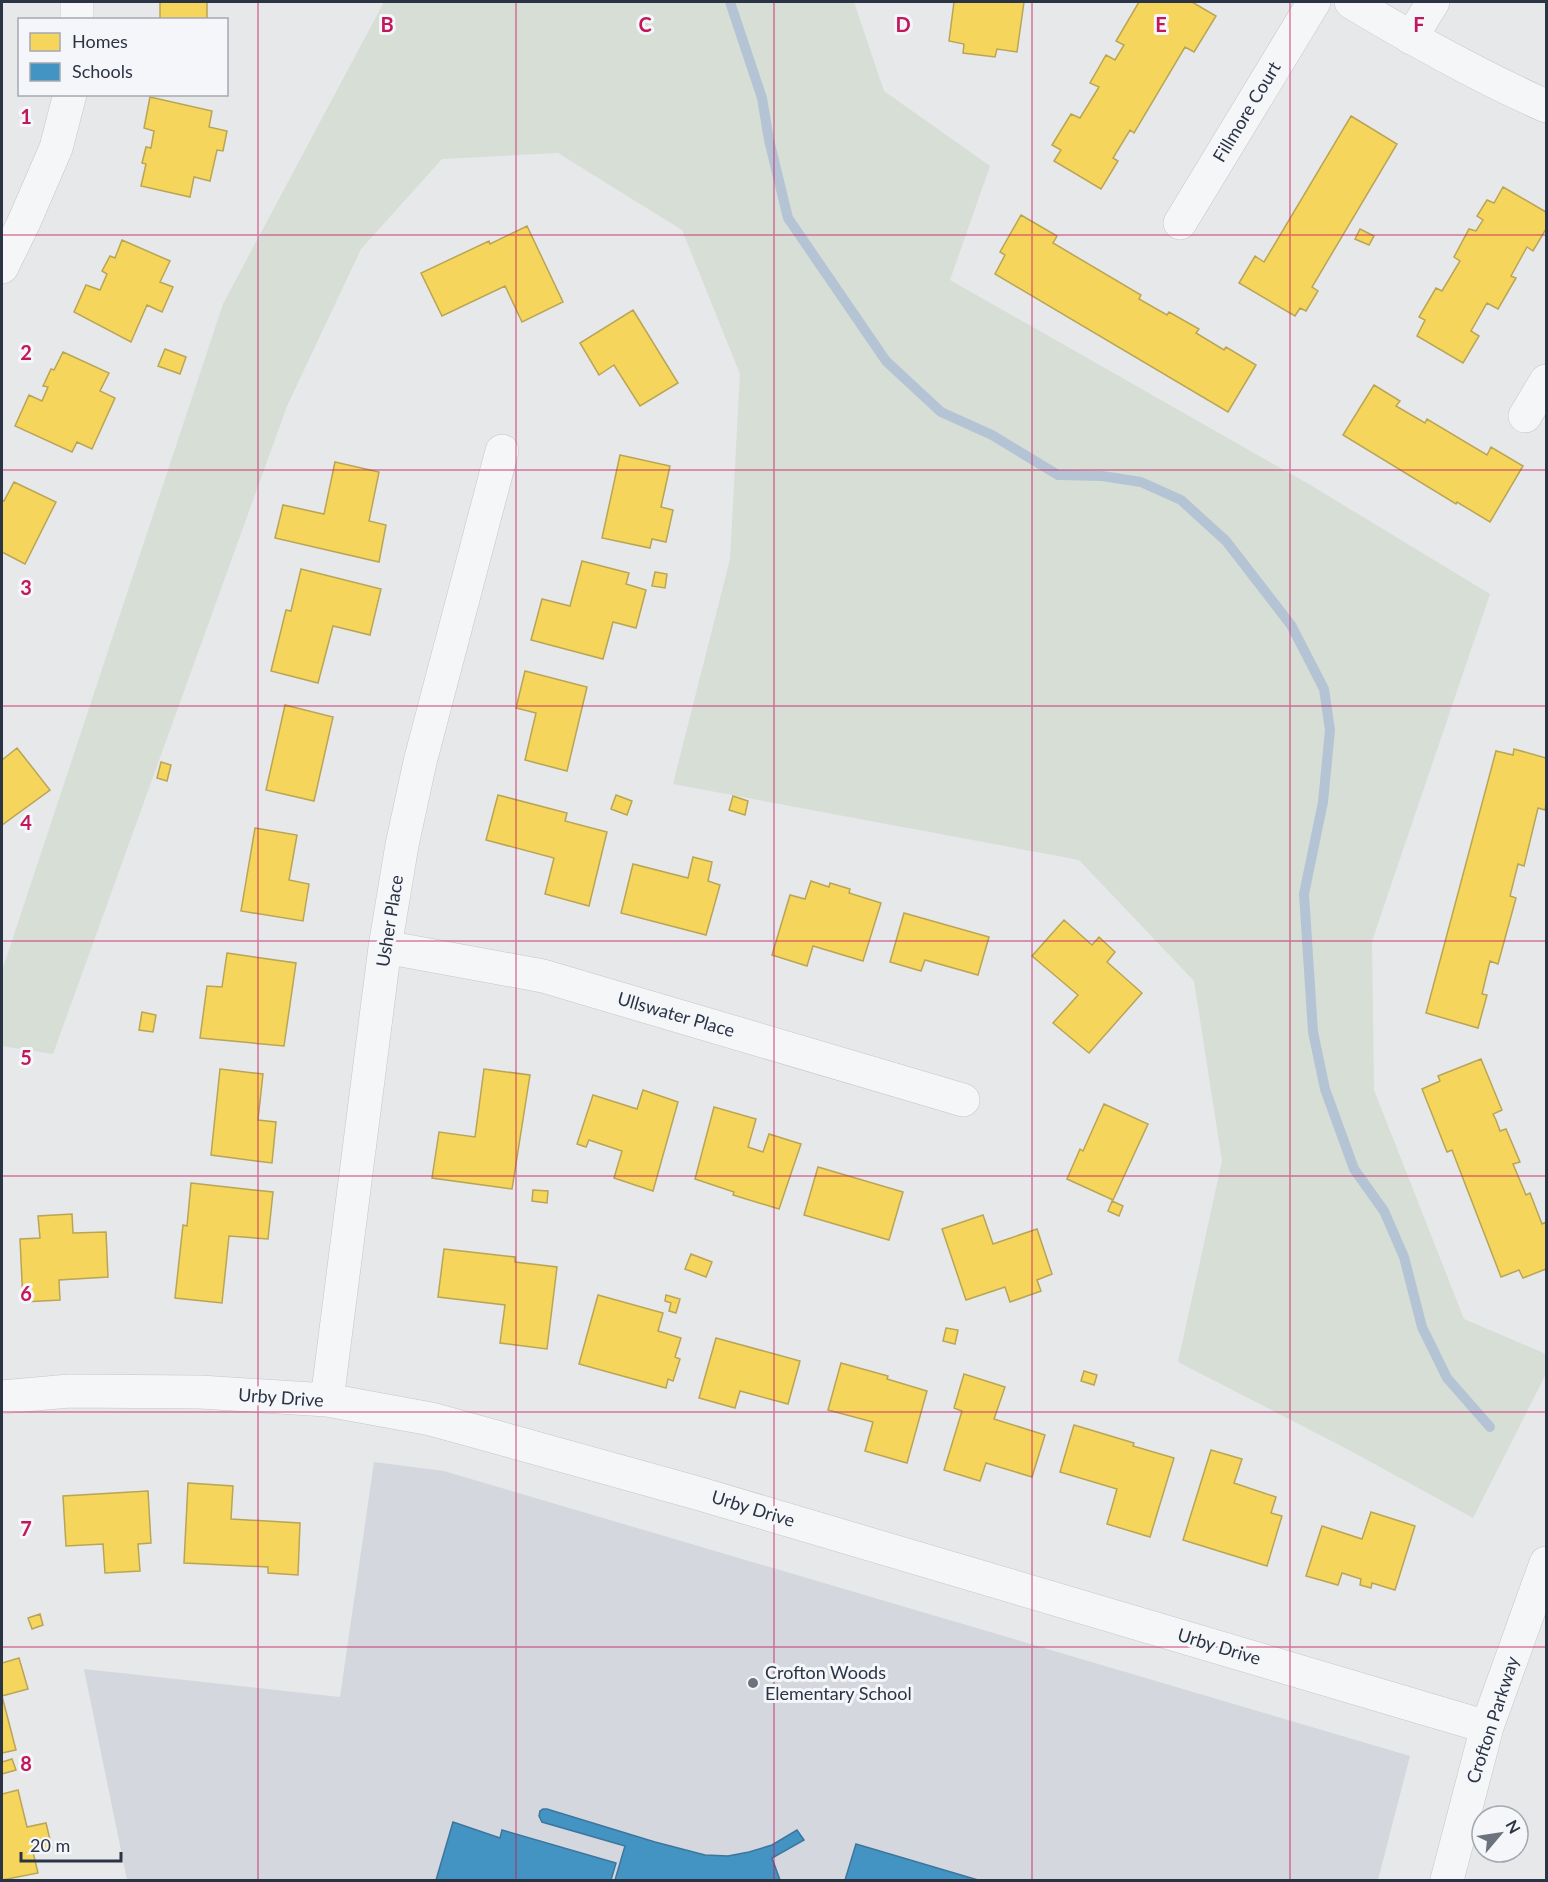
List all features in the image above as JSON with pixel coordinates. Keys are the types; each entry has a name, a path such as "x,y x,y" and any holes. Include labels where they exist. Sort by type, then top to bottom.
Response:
{"street":[{"path":"76,18 77,2"},
{"name":"Fillmore Court","path":"1180,223 1314,2"},
{"path":"1351,2 1411,38 1546,106"},
{"path":"1411,38 1433,2"},
{"path":"2,267 56,148 69,96"},
{"path":"1525,416 1546,381"},
{"name":"Usher Place","path":"327,1400 385,947 402,845 420,762 502,451"},
{"name":"Ullswater Place","path":"385,947 488,964 543,976 963,1100"},
{"name":"Urby Drive","path":"2,1397 69,1390 200,1392 327,1400 431,1419 697,1493 1487,1727"},
{"name":"Crofton Parkway","path":"1447,1881 1487,1727 1546,1563"}],"shaded area":[{"path":"384,2 854,2 884,91 990,166 950,280 1312,486 1490,594 1372,941 1374,1090 1464,1319 1546,1354 1546,1374 1473,1518 1349,1450 1178,1362 1222,1161 1194,981 1079,860 673,784 730,559 740,374 682,230 558,153 442,159 361,249 287,406 53,1054 2,1046 2,971 223,304"},
{"name":"Crofton Woods Elementary School","path":"374,1462 444,1471 1410,1756 1378,1880 127,1880 84,1669 340,1697"}],"building: Homes":[{"path":"160,2 207,2 207,18 160,18"},
{"path":"954,2 1024,2 1017,52 997,49 995,57 963,53 964,44 949,41"},
{"path":"1139,2 1192,2 1216,16 1194,52 1185,47 1134,133 1130,130 1113,158 1118,161 1101,189 1054,161 1061,150 1052,145 1071,114 1080,118 1099,87 1090,83 1106,55 1115,60 1124,45 1116,41"},
{"path":"150,97 212,111 209,127 227,131 223,151 217,150 210,181 194,177 190,197 141,186 146,164 142,163 146,147 151,148 154,131 144,128"},
{"path":"1351,116 1397,144 1312,287 1318,291 1306,311 1300,308 1295,316 1239,283 1255,256 1264,262"},
{"path":"1503,187 1546,212 1546,229 1533,251 1527,247 1511,276 1516,278 1498,309 1487,303 1471,331 1479,336 1463,363 1417,336 1425,320 1419,317 1436,288 1442,291 1460,261 1454,257 1469,229 1476,231 1483,220 1477,216 1487,200 1494,203"},
{"path":"1021,215 1057,236 1053,243 1141,295 1139,299 1167,315 1169,312 1199,329 1196,333 1224,350 1226,347 1256,365 1228,412 995,274 1005,255 1000,252"},
{"path":"527,226 563,302 522,322 505,286 442,316 421,273"},
{"path":"1360,229 1374,236 1369,245 1355,239"},
{"path":"122,240 170,261 160,282 173,287 162,312 147,305 131,342 74,312 86,285 100,290 107,274 102,271 110,256 115,258"},
{"path":"633,310 678,383 640,406 614,365 599,375 580,343"},
{"path":"165,349 186,357 180,374 158,366"},
{"path":"63,352 109,373 100,391 115,398 92,449 77,442 72,452 15,426 29,395 42,401 48,387 43,386"},
{"path":"1374,385 1400,401 1396,406 1425,423 1427,419 1487,455 1491,447 1523,466 1490,522 1457,502 1456,504 1343,435"},
{"path":"620,455 670,466 661,507 673,510 666,542 652,539 650,548 602,538"},
{"path":"335,462 379,472 369,521 386,525 379,562 275,538 283,505 324,514"},
{"path":"14,482 56,502 25,564 2,552 2,500 4,501"},
{"path":"582,561 629,573 626,584 646,590 636,628 613,622 603,659 531,640 542,599 570,606"},
{"path":"301,569 381,589 370,635 333,626 318,683 271,671 286,610 291,611"},
{"path":"655,572 667,574 665,588 652,586"},
{"path":"525,671 587,687 567,771 525,760 536,713 516,708"},
{"path":"285,705 333,717 314,801 266,790"},
{"path":"17,748 50,790 2,825 2,760"},
{"path":"1514,749 1546,758 1546,805 1545,810 1538,808 1524,866 1518,864 1510,896 1516,898 1498,964 1490,961 1482,994 1487,995 1478,1028 1426,1013 1496,751 1513,755"},
{"path":"161,762 171,765 167,781 157,778"},
{"path":"498,795 567,813 565,821 607,832 589,906 545,894 554,858 486,840"},
{"path":"616,795 632,801 627,815 611,809"},
{"path":"733,796 748,801 745,815 729,810"},
{"path":"255,828 297,835 289,880 309,884 303,921 241,911"},
{"path":"693,857 712,862 708,881 720,885 706,935 621,913 633,864 688,878"},
{"path":"811,881 829,887 830,883 850,889 849,893 881,903 863,961 813,946 807,966 772,955 790,895 805,899"},
{"path":"904,913 989,937 978,975 925,960 921,971 890,962"},
{"path":"1064,920 1092,945 1099,937 1115,952 1107,962 1142,993 1089,1053 1053,1023 1078,995 1032,956"},
{"path":"227,953 296,963 284,1046 200,1038 207,986 222,987"},
{"path":"142,1012 156,1015 153,1032 139,1030"},
{"path":"1481,1059 1502,1110 1493,1114 1500,1131 1506,1129 1520,1162 1513,1164 1526,1195 1530,1193 1542,1224 1546,1222 1546,1269 1523,1278 1519,1270 1501,1277 1452,1150 1447,1152 1422,1089 1440,1081 1438,1076"},
{"path":"220,1069 263,1074 258,1120 276,1122 272,1163 211,1155"},
{"path":"484,1069 530,1075 512,1189 432,1178 439,1132 475,1137"},
{"path":"643,1090 678,1102 653,1191 614,1178 622,1151 589,1140 586,1147 577,1144 593,1095 637,1109"},
{"path":"1104,1104 1148,1124 1113,1200 1067,1179 1080,1149 1083,1151"},
{"path":"714,1107 756,1119 748,1147 763,1152 769,1134 801,1144 779,1209 733,1195 734,1192 695,1179"},
{"path":"818,1167 903,1192 889,1240 804,1215"},
{"path":"191,1183 273,1192 268,1239 229,1236 222,1303 175,1298 183,1225 187,1226"},
{"path":"533,1190 548,1191 547,1203 532,1201"},
{"path":"1112,1201 1123,1206 1119,1216 1108,1211"},
{"path":"72,1214 73,1233 106,1232 108,1277 59,1280 60,1300 23,1302 20,1239 40,1238 38,1216"},
{"path":"983,1215 993,1244 1037,1229 1052,1274 1037,1280 1041,1291 1010,1302 1005,1287 966,1300 942,1229"},
{"path":"444,1249 515,1257 515,1262 557,1267 547,1349 500,1343 505,1305 438,1297"},
{"path":"691,1254 712,1262 706,1277 685,1269"},
{"path":"598,1295 663,1313 658,1331 681,1338 675,1357 680,1359 673,1381 668,1379 666,1388 579,1364"},
{"path":"666,1295 680,1299 676,1313 669,1311 671,1303 665,1301"},
{"path":"946,1328 958,1330 955,1344 943,1341"},
{"path":"716,1338 800,1361 788,1404 740,1391 735,1408 699,1398"},
{"path":"841,1363 888,1376 887,1379 927,1391 907,1463 865,1451 873,1422 828,1410"},
{"path":"1084,1371 1097,1375 1094,1385 1081,1381"},
{"path":"964,1374 1005,1387 994,1419 1045,1435 1032,1477 986,1463 980,1481 944,1470 962,1411 954,1408"},
{"path":"1074,1425 1174,1458 1150,1537 1107,1524 1117,1489 1060,1472"},
{"path":"1211,1450 1242,1459 1234,1483 1276,1497 1271,1513 1282,1516 1267,1566 1183,1540"},
{"path":"188,1483 233,1486 231,1519 300,1523 298,1575 268,1573 268,1567 184,1563"},
{"path":"148,1491 151,1543 138,1544 140,1571 105,1573 103,1544 66,1546 63,1496"},
{"path":"1371,1512 1415,1526 1395,1590 1372,1583 1371,1588 1360,1585 1361,1579 1342,1573 1338,1585 1306,1576 1322,1526 1362,1539"},
{"path":"40,1614 43,1625 32,1629 28,1618"},
{"path":"19,1658 28,1689 2,1696 2,1663"},
{"path":"2,1696 16,1750 2,1753"},
{"path":"12,1759 16,1770 2,1774 2,1762"},
{"path":"18,1790 27,1827 46,1823 52,1848 33,1852 38,1873 2,1880 2,1794"}],"building: Schools":[{"path":"543,1809 705,1855 728,1856 749,1852 772,1845 797,1830 804,1840 772,1858 780,1880 615,1880 625,1846 542,1822 539,1816"},
{"path":"453,1822 500,1838 502,1830 616,1863 611,1880 436,1880"},
{"path":"856,1844 978,1880 845,1880"}],"waterway":[{"path":"730,2 762,98 769,140 788,218 886,361 941,412 992,435 1058,475 1102,476 1141,482 1181,500 1226,541 1291,625 1324,689 1330,730 1323,802 1304,894 1313,1032 1325,1089 1354,1169 1384,1211 1404,1257 1422,1327 1447,1378 1490,1427"}],"place":[{"name":"Crofton Woods Elementary School","path":"753,1683"}]}
